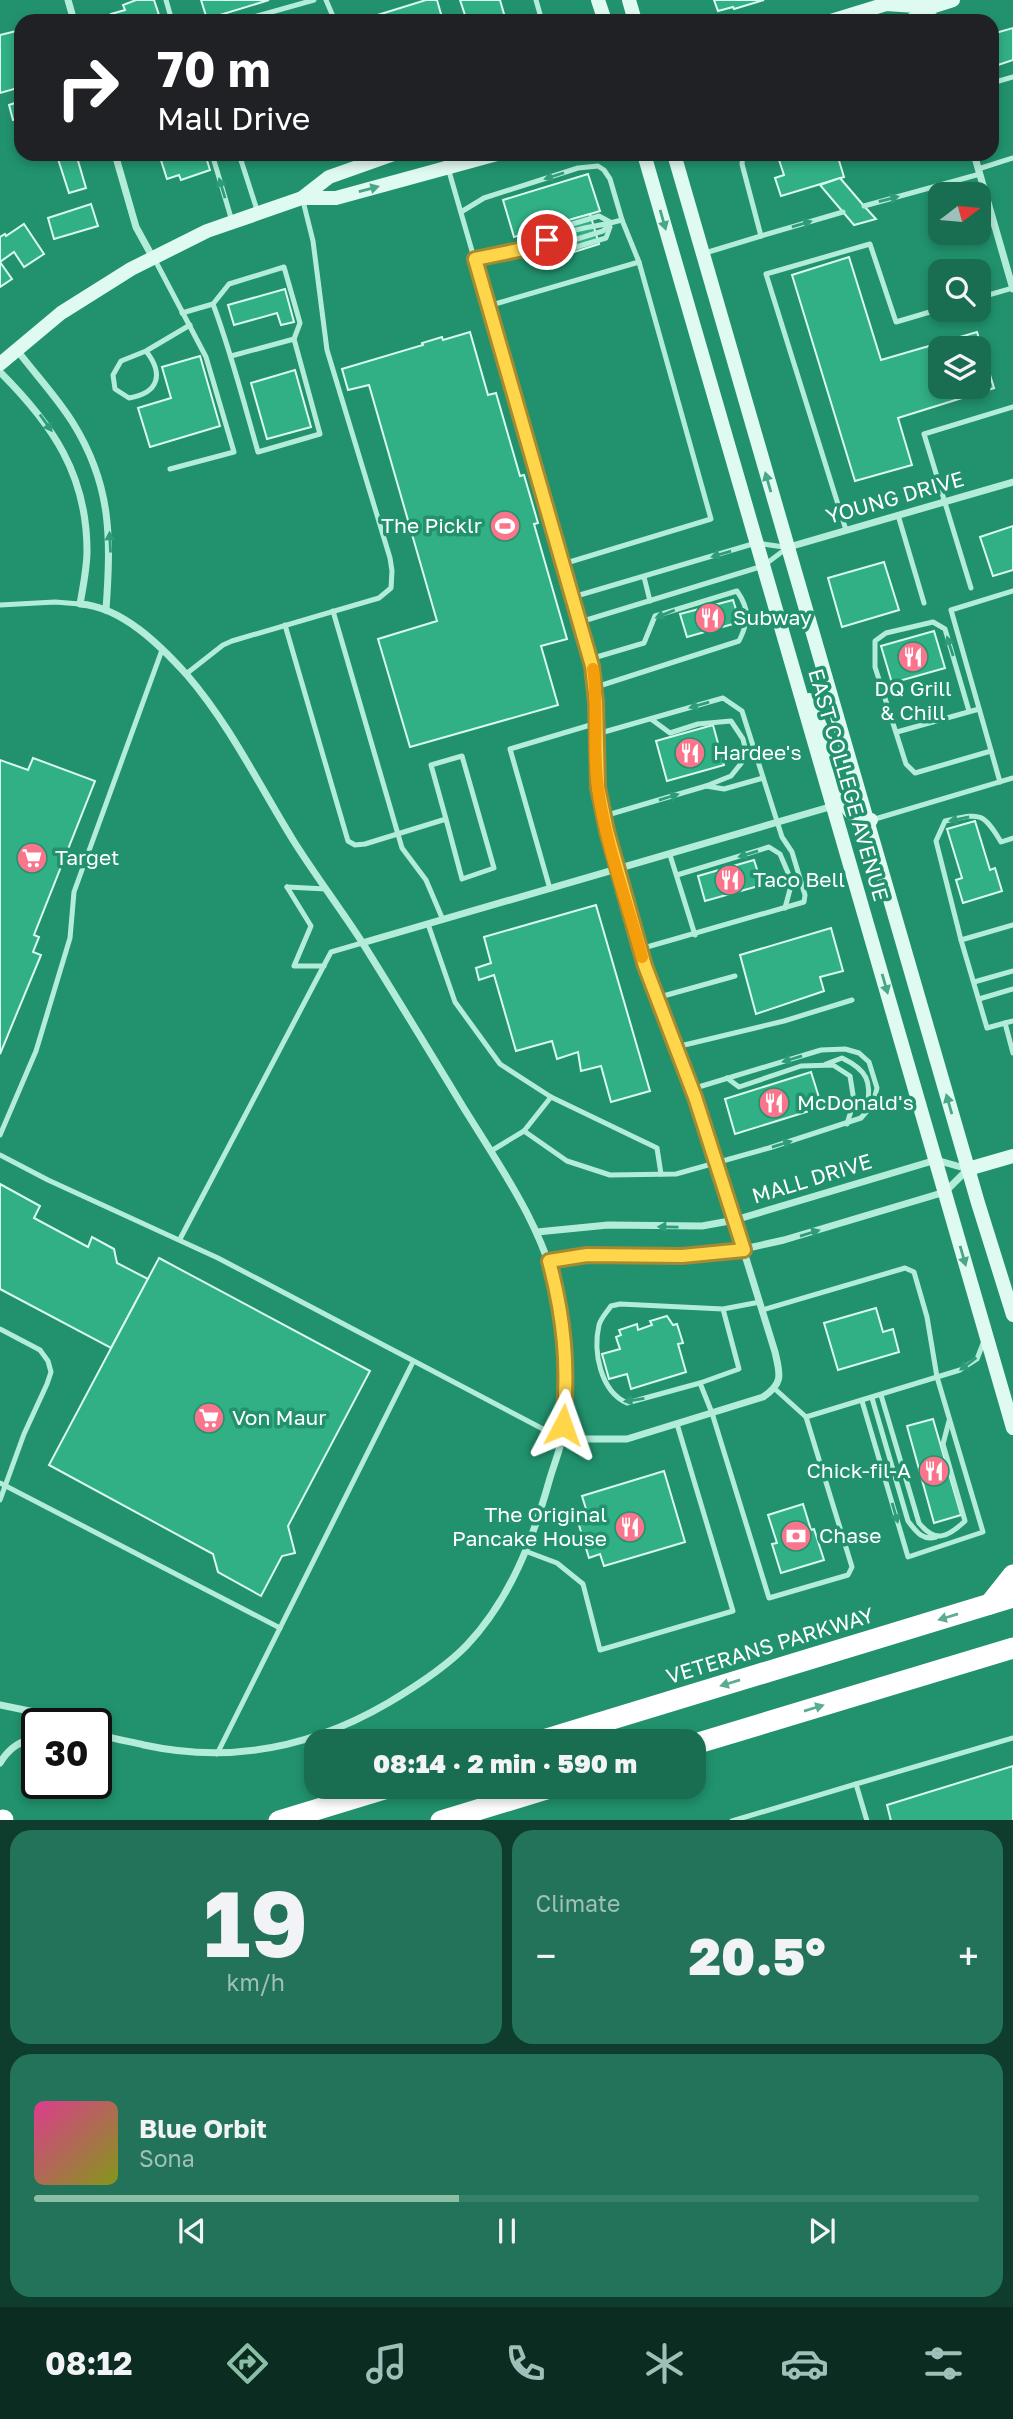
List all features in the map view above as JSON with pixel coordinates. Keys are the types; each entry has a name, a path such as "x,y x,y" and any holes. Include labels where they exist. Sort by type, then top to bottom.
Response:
{"highway":[{"path":"990,1604 1013,1575"},
{"name":"VETERANS PARKWAY","path":"579,1729 1013,1597"},
{"path":"706,1741 1010,1651"},
{"path":"282,1820 351,1799"},
{"path":"444,1820 513,1799"}],"main road":[{"path":"854,14 886,4 932,14 953,0"},
{"path":"302,198 329,177 367,161"},
{"path":"0,364 61,313 112,280 233,221 302,198 336,198 475,161"},
{"name":"EAST COLLEGE AVENUE","path":"646,161 1013,1427"},
{"name":"EAST COLLEGE AVENUE","path":"676,161 788,547 872,820 968,1169 1013,1315"},
{"path":"793,671 814,709 843,802 856,817 872,820"},
{"path":"968,1169 1013,1156"}],"street":[{"path":"117,161 136,227 153,258"},
{"path":"976,161 1013,289"},
{"path":"16,349 73,422 90,456 103,492 110,553 106,610"},
{"path":"0,372 50,428 75,479 86,525 87,553 80,604 96,605 133,625 186,674 217,713 294,841 362,943 524,1204 549,1261 559,1299 564,1335 566,1382 562,1439 541,1513 515,1576 486,1623 464,1648 406,1693 351,1722 286,1745 257,1752 217,1754 165,1750 112,1738"},
{"name":"YOUNG DRIVE","path":"788,547 1013,481"},
{"path":"362,943 833,806"},
{"path":"562,1439 627,1438 677,1424 764,1396 775,1389 779,1371 717,1163 692,1089 656,998 618,870"},
{"path":"549,1261 587,1255 682,1256 744,1250 784,1240 945,1192 968,1169 936,1160"},
{"name":"MALL DRIVE","path":"537,1232 608,1226 702,1226 735,1220 936,1160"},
{"path":"0,1705 21,1709"},
{"path":"0,1763 10,1749 21,1742"},
{"path":"0,1812 3,1820"}],"lane":[{"path":"264,14 314,0"},
{"path":"864,206 1013,158"},
{"path":"214,161 233,221"},
{"path":"241,161 258,212"},
{"path":"446,161 590,659 596,687 598,787 618,870"},
{"path":"742,161 761,236"},
{"path":"461,212 484,198 578,168 598,166 610,179 622,220 639,262 711,519 563,564"},
{"path":"186,674 223,645 379,598 391,588 392,571 381,526 327,350 313,241 302,198"},
{"path":"702,254 843,212"},
{"path":"538,246 546,232 598,216 612,223"},
{"path":"475,259 538,246 551,247 603,231 612,223 622,220"},
{"path":"846,530 766,274 870,244 896,322 928,313"},
{"path":"153,258 206,358 233,452 170,469"},
{"path":"488,306 639,262"},
{"path":"182,313 213,304 229,284 284,267 300,323 294,338 320,433 258,452 213,304"},
{"path":"991,295 1013,289"},
{"path":"146,351 156,364 155,382 151,390 143,396 129,398 116,389 113,374 121,361 146,351 190,325"},
{"path":"231,356 294,338"},
{"path":"971,588 924,434 1013,407"},
{"path":"898,515 924,603"},
{"path":"573,597 756,544 788,547"},
{"path":"580,622 763,566 788,547"},
{"path":"644,577 650,601"},
{"path":"590,659 644,643 655,617 737,591 746,603 748,615 739,641 596,687"},
{"path":"1000,782 951,610 1013,591"},
{"path":"0,605 55,601 80,604"},
{"path":"333,611 402,848 426,880 443,920"},
{"path":"969,712 945,629 933,622 886,633 876,641 875,667 906,764 915,773 991,751"},
{"path":"285,625 348,841 355,845 365,844 446,819"},
{"path":"0,1135 36,1051 70,938 74,892 162,650"},
{"path":"597,734 723,698 742,711 777,823 792,852 806,895 804,902 640,949"},
{"path":"897,733 979,709"},
{"path":"604,816 731,776 747,756 743,739 731,721 698,724 670,733 651,719"},
{"path":"550,889 510,749 597,723"},
{"path":"462,756 494,868 463,879 446,819 431,765 462,756"},
{"path":"706,786 724,789 762,778"},
{"path":"872,820 1013,778"},
{"path":"1013,838 1001,842 989,821 974,815 945,821 936,841 961,940 988,1028 1013,1021"},
{"path":"677,875 769,848 780,854 792,882 785,908"},
{"path":"670,855 695,934"},
{"path":"324,966 293,966 311,926 287,887 326,889"},
{"path":"428,924 455,1002 500,1064 551,1097 657,1148 661,1174"},
{"path":"961,940 1013,925"},
{"path":"180,1239 331,952 362,943"},
{"path":"974,982 1013,971"},
{"path":"656,998 735,976"},
{"path":"979,999 1013,989"},
{"path":"676,1047 784,1021 852,1000"},
{"path":"1005,1023 1013,1053"},
{"path":"524,1130 567,1161 610,1175 676,1174 847,1124 861,1118 873,1104 877,1088 869,1062 859,1053 845,1049 821,1050 692,1089"},
{"path":"821,1065 842,1058 859,1066 871,1089 867,1111"},
{"path":"727,1078 739,1087 802,1066 833,1065 850,1076 854,1101 847,1124"},
{"path":"491,1151 524,1130 551,1097"},
{"path":"0,1155 48,1180 180,1239 562,1439"},
{"path":"723,1309 739,1369 700,1383 626,1403 617,1399 605,1383 597,1352 599,1322 611,1306 620,1304 723,1309 761,1306 905,1268 914,1272 927,1317 937,1377 983,1532 908,1557 862,1401"},
{"path":"0,1329 40,1350 48,1361 51,1373 3,1485 0,1500"},
{"path":"806,1417 960,1370 976,1359 986,1336"},
{"path":"217,1754 413,1362"},
{"path":"700,1383 712,1413 769,1598 848,1575 852,1567 806,1417 775,1389"},
{"path":"881,1395 919,1523 929,1535 939,1537"},
{"path":"872,1398 908,1521 920,1536 929,1539 955,1530 965,1521 943,1444 950,1419"},
{"path":"525,1551 557,1563 583,1584 600,1650 733,1611 677,1424"},
{"path":"3,1485 280,1628"},
{"path":"735,1820 1013,1738"},
{"path":"856,1784 867,1820"}],"building":[{"path":"136,0 154,0 159,14 111,14 125,10 123,5"},
{"path":"201,0 269,0 223,14 205,14"},
{"path":"426,0 437,0 441,14 381,14"},
{"path":"460,0 500,0 504,14 465,14"},
{"path":"714,0 764,0 718,11"},
{"path":"1013,28 1013,60 999,65 999,32"},
{"path":"14,32 14,89 0,93 0,35"},
{"path":"14,103 13,120 9,105"},
{"path":"59,161 78,161 86,188 69,193"},
{"path":"161,161 207,161 210,170 181,180 179,175 167,179"},
{"path":"779,161 839,161 844,177 781,196 775,178 784,175"},
{"path":"588,174 600,211 514,237 503,200"},
{"path":"840,178 876,219 854,225 820,185"},
{"path":"91,204 98,226 54,239 48,218"},
{"path":"590,214 599,244 574,252 565,221"},
{"path":"24,224 44,254 24,267 14,252 0,262 0,237"},
{"path":"849,257 881,360 928,346 928,399 959,399 898,418 912,465 855,481 792,275"},
{"path":"0,262 12,279 0,287"},
{"path":"285,289 294,322 281,325 277,313 234,325 228,305"},
{"path":"470,332 488,395 496,393 520,476 524,475 538,523 534,524 567,639 541,646 558,705 410,747 378,639 437,621 369,385 348,390 342,369 442,337 443,340"},
{"path":"200,356 220,426 150,447 138,408 171,398 162,367"},
{"path":"295,370 311,427 267,439 251,383"},
{"path":"1013,526 1013,570 993,576 980,537"},
{"path":"884,562 899,610 842,627 828,578"},
{"name":"Subway","path":"733,600 740,622 687,637 680,614"},
{"name":"DQ Grill & Chill","path":"934,631 945,668 892,683 881,646"},
{"name":"Hardee's","path":"713,725 724,765 667,781 656,741"},
{"name":"Target","path":"33,758 95,781 34,935 39,937 33,952 41,955 0,1054 0,760 28,770"},
{"path":"975,821 990,870 995,868 1002,891 963,903 956,880 962,878 947,829"},
{"name":"Taco Bell","path":"754,860 762,885 705,901 698,876"},
{"path":"596,905 650,1091 611,1102 601,1066 581,1071 578,1052 557,1059 552,1041 516,1051 494,975 479,980 476,968 491,963 484,937"},
{"path":"831,928 843,971 820,977 824,991 756,1014 740,955"},
{"name":"McDonald's","path":"811,1072 822,1107 735,1134 725,1099"},
{"path":"0,1184 40,1206 34,1218 88,1247 92,1237 114,1249 117,1263 148,1279 111,1348 0,1289"},
{"name":"Von Maur","path":"159,1258 370,1371 288,1526 295,1553 282,1556 261,1596 218,1572 213,1554 49,1465"},
{"path":"876,1308 883,1332 893,1329 899,1352 838,1370 824,1323"},
{"path":"667,1316 673,1325 677,1324 683,1343 678,1344 686,1372 631,1389 627,1374 609,1379 602,1354 620,1349 616,1337 621,1335 619,1330 637,1324 638,1330 652,1325 650,1321"},
{"name":"Chick-fil-A","path":"933,1419 961,1515 934,1523 907,1426"},
{"name":"The Original Pancake House","path":"664,1471 685,1542 604,1566 600,1554 589,1558 575,1512 586,1509 582,1496"},
{"name":"Chase","path":"803,1504 824,1560 781,1573 772,1544 777,1543 768,1515"},
{"path":"1013,1766 1013,1820 891,1820 887,1805"}],"slow traffic":[{"path":"593,669 596,687 598,787 607,831 642,957"}],"place":[{"name":"The Picklr","path":"505,526"},
{"name":"Subway","path":"710,618"},
{"name":"DQ Grill & Chill","path":"913,657"},
{"name":"Hardee's","path":"690,753"},
{"name":"Target","path":"32,858"},
{"name":"Taco Bell","path":"730,880"},
{"name":"McDonald's","path":"774,1103"},
{"name":"Von Maur","path":"209,1418"},
{"name":"Chick-fil-A","path":"934,1471"},
{"name":"The Original Pancake House","path":"630,1527"},
{"name":"Chase","path":"796,1536"}],"route":[{"path":"547,240 528,249 475,259 592,666 596,687 598,787 607,831 645,966 695,1097 744,1250 682,1256 587,1255 549,1261 564,1326 566,1382 563,1425"}]}
